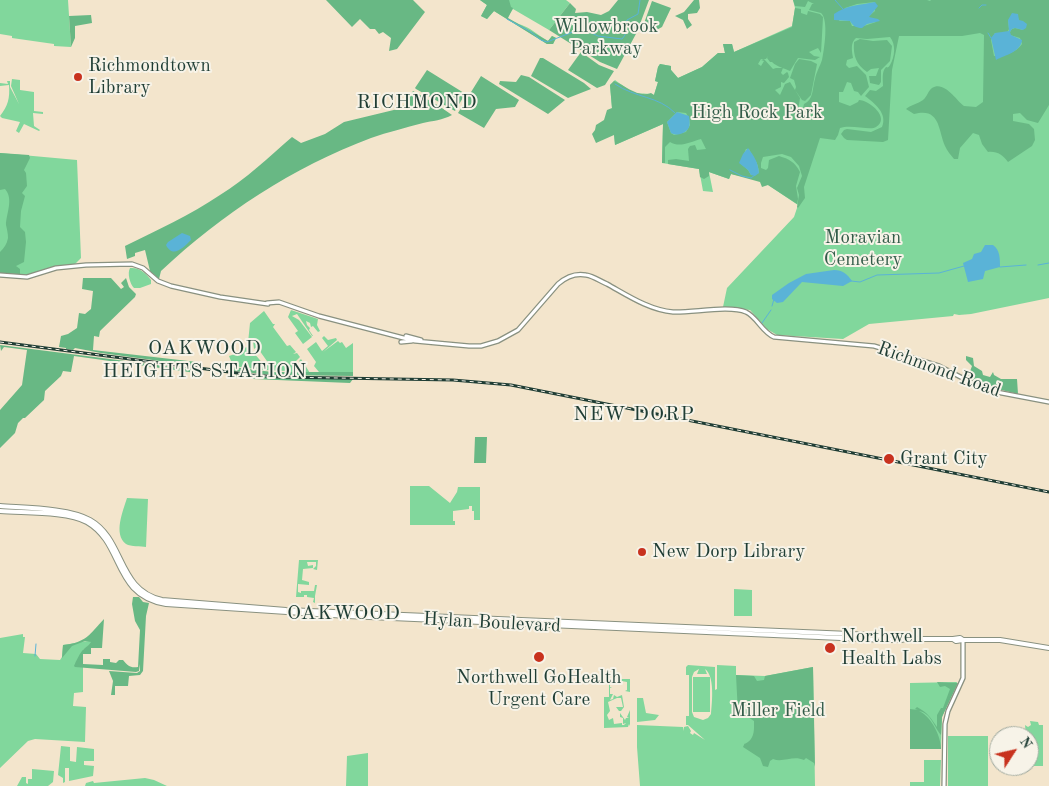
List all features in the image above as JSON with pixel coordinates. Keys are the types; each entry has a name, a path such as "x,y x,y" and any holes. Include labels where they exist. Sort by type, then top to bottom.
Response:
{"main road":[{"path":"0,274 27,277 63,267 131,264 142,268 158,280 171,286 220,297 283,304 320,316 422,341"},
{"name":"Richmond Road","path":"422,341 469,346 486,345 498,341 523,326 562,281 577,274 588,275 639,301 660,309 674,312 744,311 774,337 874,346 939,366 986,390 1049,402"},
{"path":"392,334 416,341"},
{"path":"401,342 422,341"},
{"name":"Hylan Boulevard","path":"0,506 69,512 91,520 109,538 133,582 148,595 162,600 275,609 558,624"},
{"name":"Hylan Boulevard","path":"0,511 68,516 87,522 104,537 130,585 144,597 162,604 285,613 795,634 897,636 906,639 956,641 1003,641 1049,648"},
{"path":"944,786 945,724 948,711 963,678 963,640"}],"green space":[{"path":"0,0 68,0 71,47 54,46 54,44 12,38 12,36 0,34"},
{"path":"326,0 413,0 425,12 397,49 389,51 391,38 383,32 379,34 375,29 370,29 360,19 352,27"},
{"path":"480,0 566,0 570,3 549,30 513,9 507,18 530,29 548,41 552,36 556,38 553,44 547,44 494,11 487,19 481,16 487,5"},
{"path":"480,0 509,0 513,8 508,18 548,41 552,36 556,38 553,44 547,44 494,11 487,19 481,16 487,5"},
{"name":"Willowbrook Parkway","path":"618,0 649,0 637,32 617,69 600,62 549,30 570,3 576,9 575,13 587,12 601,15 609,11"},
{"path":"694,0 699,0 700,8 697,13 688,14 688,19 692,25 687,29 683,20 675,16 684,12"},
{"path":"793,0 1049,0 1049,298 971,314 954,314 953,316 869,324 843,339 777,335 767,329 750,310 723,307 727,288 794,217 798,205 762,181 731,174 729,179 709,172 713,192 703,191 699,169 662,163 663,124 615,145 610,85 615,80 633,92 654,95 658,82 655,81 660,64 671,66 671,70 678,78 702,67 718,53 725,53 723,44 732,44 734,52 792,26 795,8"},
{"name":"High Rock Park","path":"793,0 1049,0 1049,105 1038,123 1027,120 1020,113 1013,114 1013,121 1029,124 1034,129 1035,140 1032,146 1008,162 999,154 988,152 982,144 979,135 973,133 960,148 958,159 954,159 946,148 937,121 929,114 914,114 906,109 923,100 931,89 936,86 950,92 964,106 976,107 983,102 984,35 980,33 962,36 899,36 892,70 888,140 883,142 847,140 841,134 847,129 871,132 882,127 882,113 865,96 870,90 876,91 883,86 883,72 890,65 893,58 893,43 890,37 856,38 852,45 853,58 847,60 846,65 849,68 857,66 866,75 869,87 861,96 858,92 854,91 851,83 847,82 843,92 839,92 839,102 850,106 859,100 868,103 880,115 880,123 873,128 840,128 835,140 820,138 804,187 805,198 798,208 799,195 797,188 802,176 799,166 791,157 782,154 763,157 761,168 766,170 769,160 779,156 794,163 800,172 796,186 797,204 768,185 762,187 760,182 731,174 729,179 709,172 709,176 704,179 700,177 699,169 668,164 668,160 689,161 688,149 690,146 695,145 697,150 706,149 701,139 681,144 670,142 665,147 665,163 662,163 663,124 615,145 614,135 596,143 592,134 596,125 604,120 607,110 612,108 610,85 614,81 637,93 651,93 654,95 658,82 655,81 660,64 671,66 671,70 678,78 702,67 718,53 725,53 723,44 732,44 734,52 792,27 795,8 801,9 801,13 807,15 808,11 820,14 823,17 821,13 809,10 812,4 814,4 808,1 805,7 795,6","holes":["875,2 875,11 868,17 876,22 864,26 852,26 850,21 839,21 845,8 857,4","823,17 825,22 825,43 822,60 811,97 804,104 802,112 798,111 800,98 790,82 785,84 780,95 775,90 781,87 781,82 784,83 789,77 787,72 783,75 781,73 783,68 790,71 798,58 815,60 820,57 814,56 809,52 818,48 821,53","1018,18 1023,30 1012,29 1010,35 1020,38 1022,44 1013,51 994,56 991,40 995,33 1007,33 1009,29 1008,20","768,56 767,58 770,62 783,68 773,69 764,59","761,59 764,59 761,60 764,61 761,66 758,64","677,112 686,113 690,125 686,132 674,135 671,133 667,122","746,149 749,149 759,173 751,175 740,163"]},
{"name":"Willowbrook Parkway","path":"652,1 671,8 662,27 651,33 642,29"},
{"path":"91,15 92,23 75,26 75,38 71,47 69,16"},
{"path":"860,39 873,41 887,40 892,46 890,61 881,70 881,82 879,85 870,83 869,76 876,76 879,68 871,69 867,72 856,59 854,42"},
{"name":"Willowbrook Parkway","path":"581,52 599,65 614,71 605,85 597,88 568,70"},
{"name":"Willowbrook Parkway","path":"540,58 543,58 591,89 568,98 531,76"},
{"path":"799,59 817,64 811,95 805,101 802,100 795,90 794,80 790,78"},
{"path":"427,70 464,93 455,111 415,88"},
{"name":"Willowbrook Parkway","path":"521,75 529,77 565,100 548,114 499,84 500,81 516,82"},
{"name":"Willowbrook Parkway","path":"481,76 519,100 515,107 496,109 484,128 458,113"},
{"path":"12,79 20,80 20,90 34,92 34,111 43,112 43,114 33,113 34,126 39,131 24,124 19,133 16,131 20,122 0,116 7,105 9,85 0,86 0,83 8,84 7,81 10,81 10,87 19,104 11,86"},
{"path":"413,91 452,115 371,138 314,163 286,178 209,230 161,271 159,279 150,271 145,250 135,253 135,256 127,259 125,246 185,216 230,189 292,137 301,143 325,134 344,122 402,108"},
{"path":"0,153 77,160 81,258 75,264 57,266 27,275 0,273"},
{"path":"0,153 29,155 30,158 24,170 27,186 22,193 25,196 21,211 20,227 25,232 26,242 24,262 16,266 20,269 20,274 0,273 0,252 8,238 6,225 9,197 5,189 0,190"},
{"path":"130,268 136,268 145,273 151,280 151,284 134,288 129,278"},
{"path":"83,278 111,278 121,289 124,287 121,283 126,278 129,287 136,294 100,331 99,337 94,336 93,350 197,362 197,366 59,347 61,336 77,328 79,313 85,314 91,309 93,291 82,289"},
{"path":"291,310 318,319 317,325 320,331 318,332 306,321 312,336 297,314 292,316 299,320 312,337 303,344 295,333 298,331 288,317"},
{"path":"264,311 273,324 275,324 273,327 287,346 290,345 296,352 293,354 297,353 300,357 294,363 298,368 297,363 301,368 303,367 299,361 301,359 310,373 233,366 229,356 241,352 246,347 265,366 269,364 257,347 254,349 253,341 248,343 250,323"},
{"path":"324,336 328,340 336,338 337,340 323,352 338,341 342,342 346,348 353,343 353,372 319,372 314,366 316,362 307,349 316,342 322,351 328,346 322,338"},
{"path":"0,345 196,370 196,373 74,356 71,372 63,371 61,376 45,391 44,400 18,423 15,433 0,448 0,410 22,385 27,350 4,347 1,351"},
{"path":"966,356 973,358 974,366 982,371 983,375 990,377 993,372 994,375 1001,379 1017,379 1018,394 985,386 968,377 972,366 966,360"},
{"path":"233,367 272,372 353,372 353,376 273,375 233,371"},
{"path":"232,375 353,379 350,383 253,379 232,377"},
{"path":"475,437 487,437 486,463 474,463"},
{"path":"410,486 429,486 450,503 458,487 480,487 480,520 474,520 474,511 472,511 472,506 469,506 469,509 453,511 455,525 410,525"},
{"path":"127,498 148,499 146,547 128,545 122,540 120,522"},
{"path":"299,560 318,560 317,570 313,569 316,566 316,562 307,562 308,566 313,565 313,568 303,569 302,580 309,582 309,585 298,584 298,592 301,593 301,591 314,591 315,585 317,585 315,603 313,602 314,598 307,597 307,595 296,597"},
{"path":"734,589 752,590 752,616 734,616"},
{"path":"133,597 139,597 143,602 149,603 146,616 143,671 140,675 129,676 128,686 115,686 115,695 111,695 113,681 109,671 137,673 140,671 140,664 139,671 136,672 75,667 81,653 91,642 85,641 72,646 62,658 63,645 82,640 104,619 102,648 91,648 91,654 83,654 83,664 103,665 103,659 110,659 110,662 116,663 119,660 123,660 129,666 138,667 140,630 135,621 132,604"},
{"path":"23,634 23,637 25,637 23,653 36,654 40,659 60,660 63,645 86,641 92,643 83,650 83,692 74,693 73,706 86,707 85,742 35,739 28,741 0,768 0,638"},
{"name":"Miller Field","path":"688,665 715,667 715,690 717,689 717,665 736,666 736,675 765,676 813,667 815,786 640,786 637,725 683,727 684,731 684,727 688,726 691,731 690,733 693,735 694,733 705,740 688,725 686,725 686,716 689,716 689,675 686,675 686,667","holes":["699,669 697,674 707,674 705,669 712,683 711,714 703,720 694,717 692,712 692,677 694,672"]},
{"path":"813,667 815,767 814,763 806,758 804,760 796,758 773,759 768,767 763,766 760,758 743,747 752,738 754,721 738,713 736,675 754,676 757,681 764,680 765,676"},
{"path":"693,677 710,677 710,712 693,712"},
{"path":"609,679 630,679 630,692 625,691 627,690 627,682 616,680 610,682 610,687 612,688 610,688 610,694 613,694 610,700 613,699 614,695 617,697 622,695 624,707 619,711 616,707 623,707 621,698 608,702 610,711 607,715 609,720 613,718 614,724 622,723 622,725 624,725 626,723 623,724 623,718 620,717 620,713 625,720 629,718 627,717 630,710 630,726 629,724 628,727 604,728 604,697 609,697"},
{"path":"937,682 958,683 942,717 941,735 930,718 937,727 937,715 941,708 943,708 950,689 945,686 940,687"},
{"path":"957,682 942,717 941,749 910,749 910,683"},
{"path":"637,698 643,698 646,713 659,715 655,720 637,722"},
{"path":"917,707 921,709 925,713 919,711 932,722 941,749 910,749 910,709 918,710 915,709"},
{"path":"1030,721 1043,725 1043,766 1039,766 1039,726 1030,726"},
{"path":"948,736 988,736 988,786 948,786"},
{"path":"61,746 70,747 70,761 76,762 77,747 94,749 94,761 84,761 84,765 94,766 93,776 69,781 69,768 65,768 65,782 63,783 63,778 58,775"},
{"path":"368,753 368,786 346,786 347,756"},
{"path":"924,760 941,760 940,786 910,786 910,782 924,782"},
{"path":"32,769 54,771 53,782 48,786 17,786 22,777 26,777 26,783 28,784 28,779 32,779"},
{"path":"145,778 167,786 85,786 86,783 93,781 94,783"}],"water":[{"path":"875,2 878,6 869,17 880,21 858,28 850,21 834,20 834,14 844,9"},
{"path":"1012,13 1018,14 1019,20 1027,24 1023,30 1015,28 1010,32 1011,35 1022,40 1021,44 1016,50 996,60 991,38 995,33 1009,31 1008,20"},
{"path":"677,112 689,116 690,124 686,131 677,134 671,133 667,122"},
{"path":"748,148 758,166 759,173 755,176 751,175 739,163"},
{"path":"182,233 190,236 191,240 178,250 172,251 169,249 166,245 168,242"},
{"path":"985,245 993,245 997,249 1000,257 1000,267 985,271 983,279 968,282 963,263 972,259 974,254 981,252"},
{"path":"834,270 844,273 852,281 843,286 802,282 783,302 777,303 772,299 772,295 806,274"}],"waterway":[{"path":"507,19 547,42 578,30 585,30 598,36 622,39 625,35 627,20 638,14 640,0"},
{"path":"835,0 843,9"},
{"path":"979,8 982,5 986,5"},
{"path":"988,33 991,38"},
{"path":"615,84 623,89 662,103 675,113"},
{"path":"730,170 751,178 755,175"},
{"path":"1038,265 1049,263"},
{"path":"1000,267 1026,265"},
{"path":"851,281 860,282 877,275 939,273 964,266"},
{"path":"772,306 774,299"},
{"path":"762,323 771,310"},
{"path":"35,656 36,644"}],"railway":[{"path":"0,342 252,375 453,380 511,385 1049,492"}],"place":[{"name":"Richmondtown Library","path":"78,77"},
{"name":"Grant City","path":"889,459"},
{"name":"New Dorp Library","path":"642,552"},
{"name":"Northwell Health Labs","path":"830,648"},
{"name":"Northwell GoHealth Urgent Care","path":"539,657"}],"district":[{"name":"RICHMOND","path":"417,103"},
{"name":"OAKWOOD HEIGHTS STATION","path":"205,360"},
{"name":"NEW DORP","path":"634,415"},
{"name":"OAKWOOD","path":"344,614"}],"park label":[{"name":"Moravian Cemetery","path":"863,249"}]}
